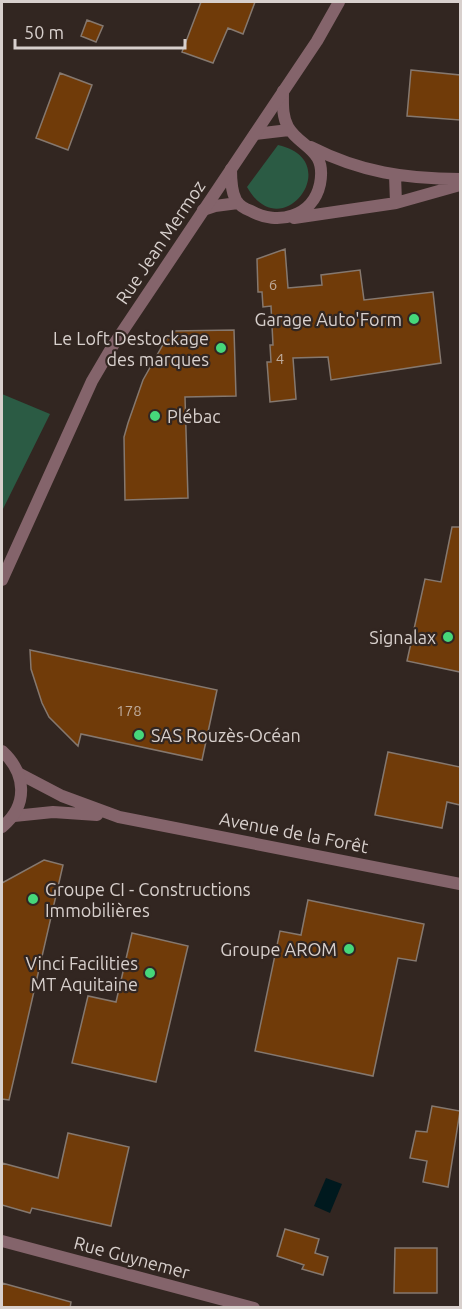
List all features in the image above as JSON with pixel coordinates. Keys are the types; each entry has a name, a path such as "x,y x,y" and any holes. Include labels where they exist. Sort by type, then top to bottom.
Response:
{"street":[{"name":"Rue Jean Mermoz","path":"2,580 92,381 112,347 317,41 339,2"},
{"path":"283,91 283,108 289,130 309,145 363,170 394,175 460,179"},
{"path":"255,134 289,130"},
{"path":"281,220 296,215 315,197 320,184 321,170 317,157 309,145"},
{"path":"231,169 233,194 237,203 265,219 281,220 396,203 460,185"},
{"path":"394,175 396,203"},
{"path":"203,210 237,203"},
{"path":"2,751 20,774 22,788 20,803 14,816 2,827"},
{"name":"Avenue de la Forêt","path":"20,774 71,800 119,817"},
{"name":"Avenue de la Forêt","path":"14,816 53,812 119,817 460,884"},
{"name":"Rue Guynemer","path":"2,1241 254,1308"}],"green space":[{"path":"278,145 298,154 307,167 308,181 302,195 290,205 276,209 261,204 247,187"},
{"path":"2,394 50,414 2,511"}],"water":[{"path":"326,1178 342,1184 330,1213 314,1206"}],"building":[{"path":"201,2 255,2 243,34 228,28 213,63 182,52"},
{"path":"87,20 103,26 96,42 81,36"},
{"path":"411,70 460,75 460,120 407,116"},
{"path":"60,73 92,85 68,150 36,138"},
{"path":"285,249 288,288 322,285 321,275 360,270 364,300 433,292 441,363 331,380 328,357 293,358 296,399 270,402 267,362 271,362 270,345 273,345 271,306 263,307 262,292 258,292 257,259"},
{"path":"234,330 236,396 185,397 188,498 125,500 124,437 143,380 165,341 172,331"},
{"path":"452,527 460,527 460,672 407,661 425,579 441,582"},
{"path":"30,650 217,690 202,760 81,734 78,746 49,717 42,703 31,669"},
{"path":"388,752 460,767 460,805 447,802 442,828 375,815"},
{"path":"44,860 63,865 9,1100 2,1099 2,883"},
{"path":"308,900 424,924 416,961 398,958 373,1076 255,1051 280,931 301,935"},
{"path":"132,933 188,946 156,1082 72,1063 88,996 116,1002"},
{"path":"432,1106 460,1111 448,1187 423,1182 427,1161 410,1158 416,1131 427,1132"},
{"path":"68,1133 129,1147 111,1226 32,1208 30,1213 2,1205 2,1163 58,1178"},
{"path":"285,1229 319,1239 315,1253 328,1257 323,1275 302,1269 304,1265 277,1256"},
{"path":"395,1248 437,1248 437,1293 394,1293"},
{"path":"2,1283 71,1302 70,1308 2,1308"}],"place":[{"name":"Garage Auto'Form","path":"414,319"},
{"name":"Le Loft Destockage des marques","path":"221,348"},
{"name":"Plébac","path":"155,416"},
{"name":"Signalax","path":"448,637"},
{"name":"SAS Rouzès-Océan","path":"139,735"},
{"name":"Groupe CI - Constructions Immobilières","path":"33,899"},
{"name":"Groupe AROM","path":"349,949"},
{"name":"Vinci Facilities MT Aquitaine","path":"150,973"}]}
